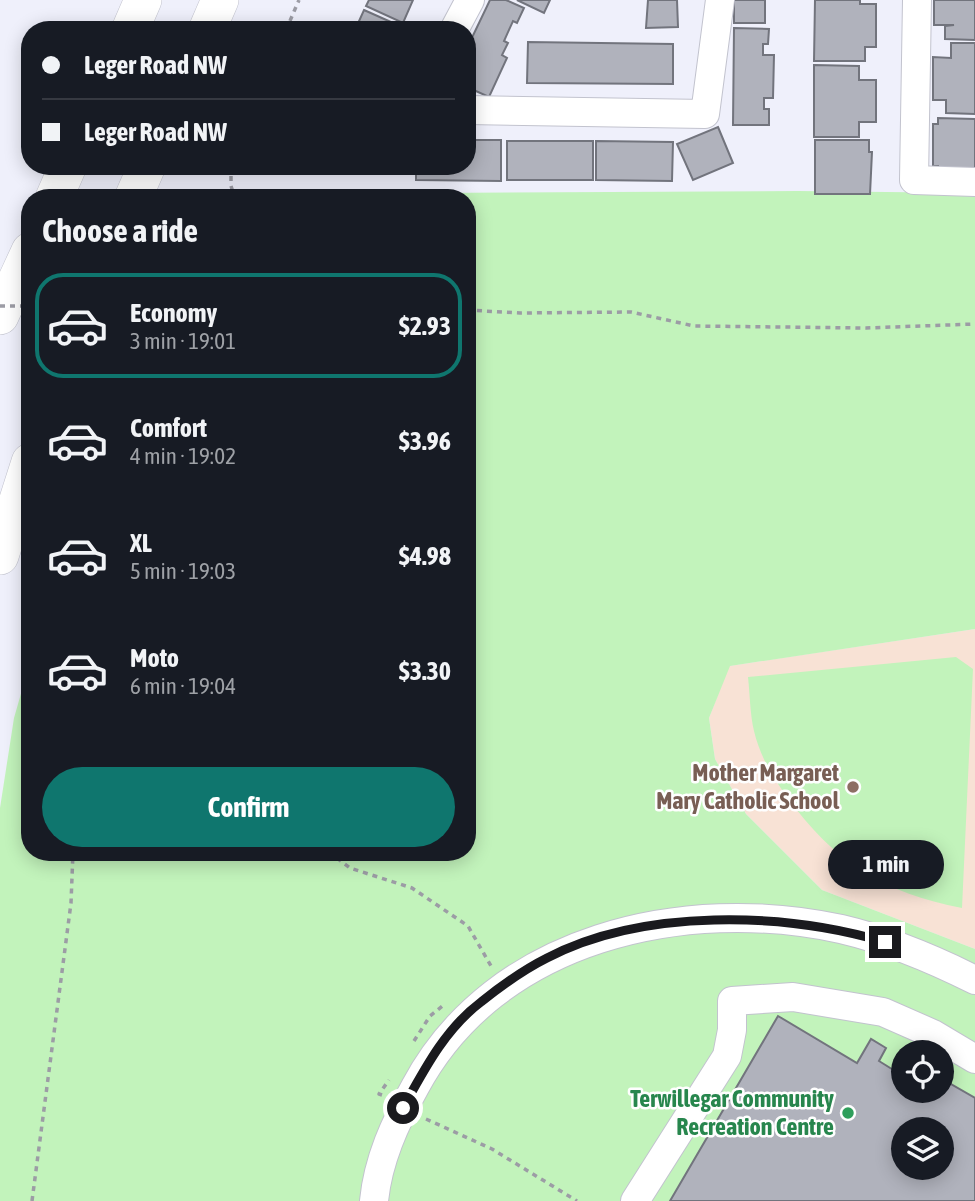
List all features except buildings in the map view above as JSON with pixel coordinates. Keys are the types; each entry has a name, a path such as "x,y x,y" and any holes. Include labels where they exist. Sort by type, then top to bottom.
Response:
{"main road":[{"path":"134,21 144,0"},
{"path":"211,21 220,0"},
{"path":"0,316 21,270"},
{"path":"0,556 21,490"}],"street":[{"path":"459,21 470,0"},
{"path":"476,110 705,114 720,0"},
{"path":"917,0 914,180 975,182"},
{"path":"374,1201 382,1160 403,1108 429,1061 480,1002 547,957 630,931 715,921 802,923 842,930 885,942 975,980"},
{"path":"635,1201 727,1056 732,1030 732,1001 793,997 883,1012 933,1034 975,1059"}],"path":[{"path":"290,21 299,0"},
{"path":"0,306 21,306"},
{"path":"476,311 631,312 694,326 866,328 975,324"},
{"path":"32,1201 71,903 73,861"},
{"path":"341,861 350,868 412,888 468,926 493,965"},
{"path":"379,1094 403,1108 480,1143 577,1201"}],"shaded area":[{"name":"Mother Margaret Mary Catholic School","path":"975,629 975,949 822,890 746,814 715,759 709,718 729,666"}],"green space":[{"path":"476,193 975,193 975,629 730,666 709,718 715,759 746,814 822,890 975,949 975,1201 0,1201 0,808 14,718 21,694 21,861 476,861"},
{"name":"Mother Margaret Mary Catholic School","path":"956,657 973,669 962,908 934,902 885,883 842,857 823,840 787,797 767,766 753,725 748,677"}],"place":[{"name":"Mother Margaret Mary Catholic School","path":"853,787"},
{"name":"Terwillegar Community Recreation Centre","path":"848,1113"}],"route":[{"path":"403,1108 429,1061 452,1031 480,1002 547,957 588,942 670,924 757,919 842,930 885,942"}]}
